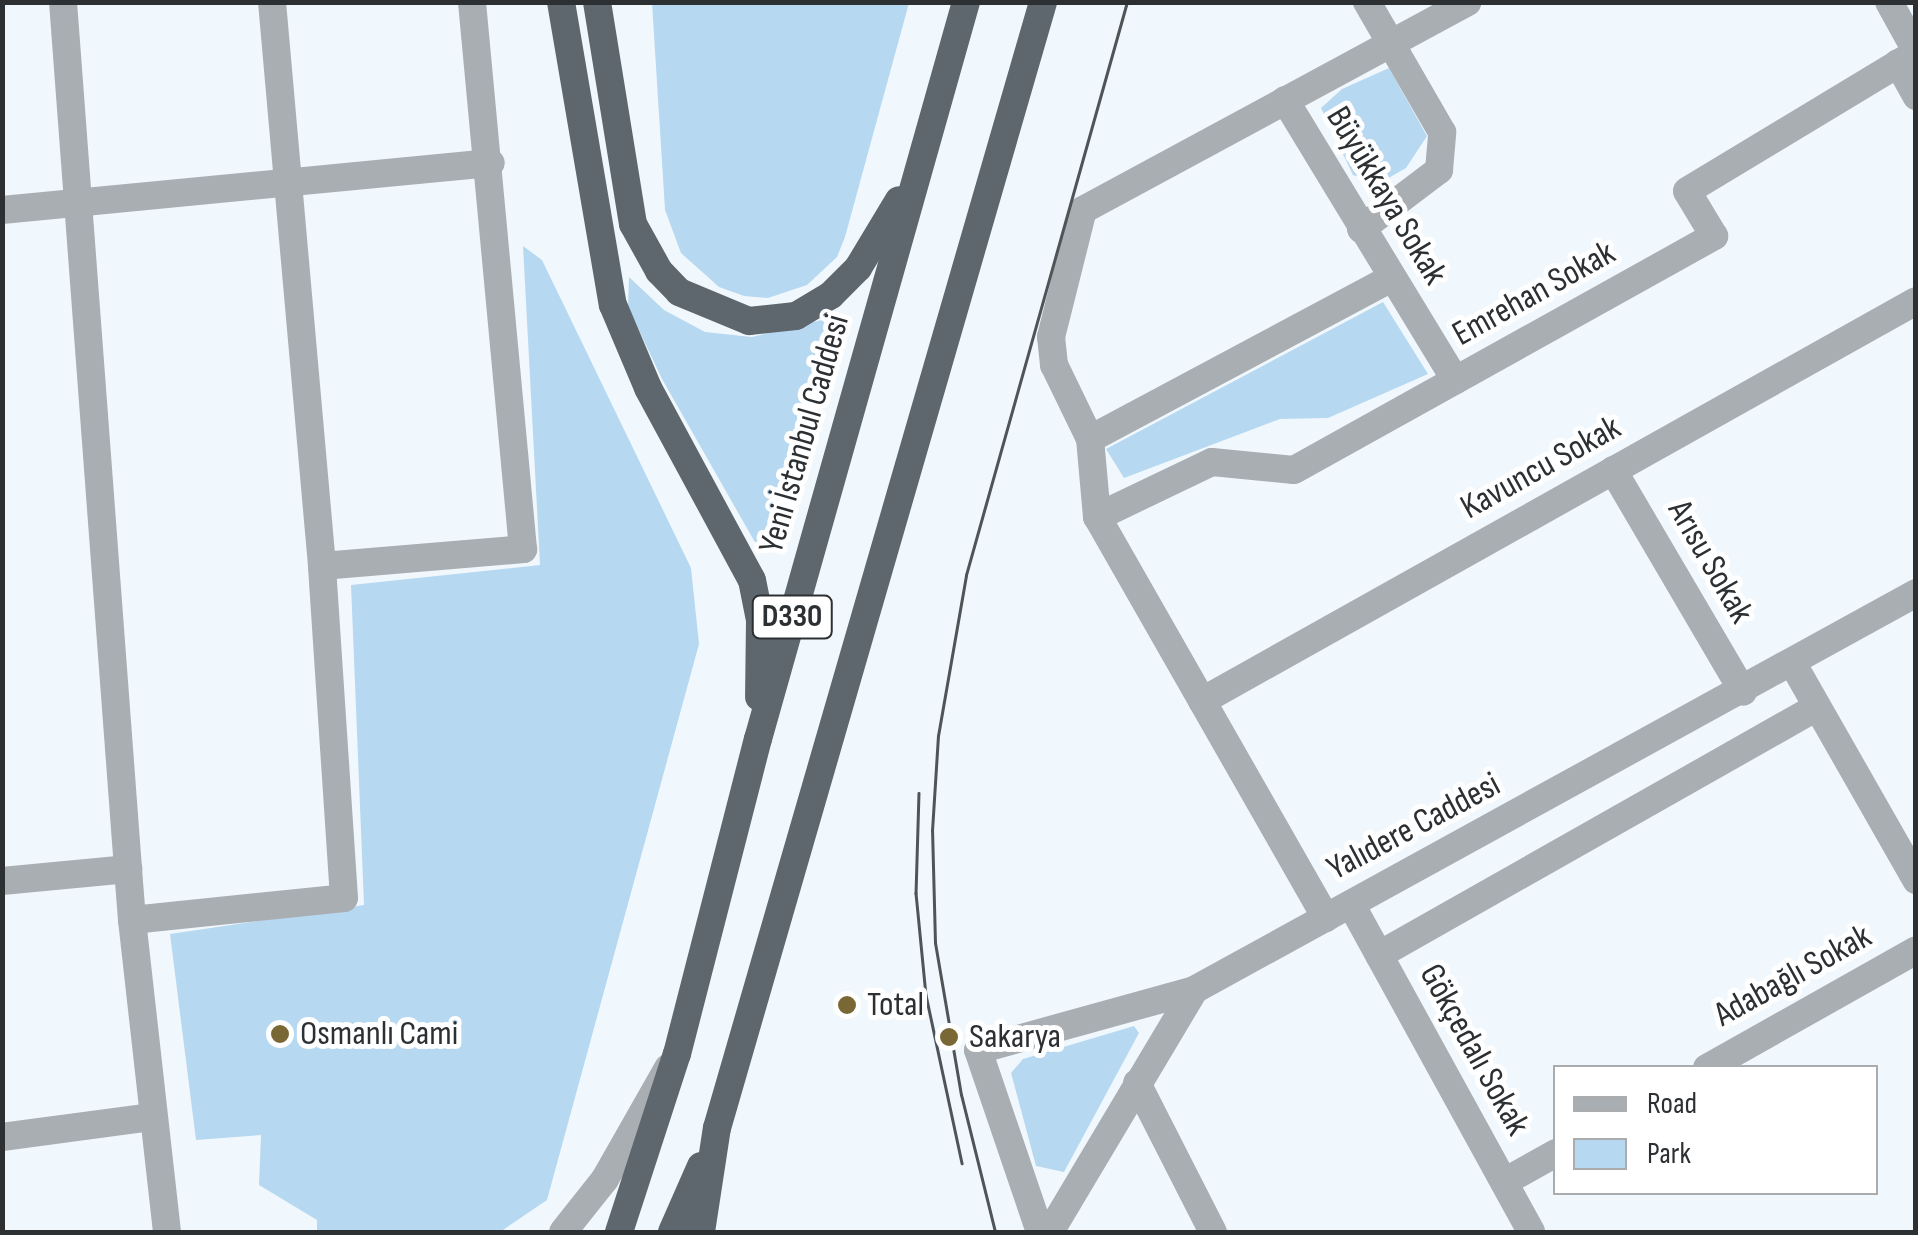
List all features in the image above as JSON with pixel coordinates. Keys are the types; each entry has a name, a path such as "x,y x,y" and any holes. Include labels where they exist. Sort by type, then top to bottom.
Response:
{"highway":[{"path":"561,2 613,305 756,597 758,738"},
{"path":"597,2 634,224 658,271 703,306 749,321 796,316 815,306 858,268 922,160"},
{"name":"Yeni İstanbul Caddesi","path":"620,1232 677,1054 758,738 966,2"},
{"name":"D330","path":"672,1232 717,1128 1043,2"},
{"path":"1030,50 1054,2"},
{"path":"700,1232 717,1128"}],"street":[{"path":"63,2 132,920 151,1117 167,1232"},
{"path":"132,920 344,898 322,566 272,2"},
{"path":"322,566 523,549 491,163 472,2"},
{"path":"1360,229 1438,170 1442,132 1366,2"},
{"path":"1326,918 1097,517 1090,439 1054,366 1051,338 1083,210 1468,2"},
{"path":"1888,2 1910,56 1916,96"},
{"name":"Emrehan Sokak","path":"1097,517 1212,462 1294,470 1714,236 1687,191 1910,56"},
{"name":"Büyükkaya Sokak","path":"1285,100 1390,279 1455,380"},
{"path":"2,210 491,163"},
{"path":"1090,439 1390,279"},
{"name":"Kavuncu Sokak","path":"1202,701 1916,300"},
{"name":"Arısu Sokak","path":"1613,470 1742,692"},
{"name":"Yalıdere Caddesi","path":"1050,1232 1194,990 1916,594"},
{"path":"1793,664 1916,880"},
{"path":"1379,955 1818,707"},
{"path":"2,881 128,869"},
{"name":"Gökçedalı Sokak","path":"1351,904 1531,1232"},
{"name":"Adabağlı Sokak","path":"1712,1065 1916,950"},
{"path":"1040,1232 978,1050 1194,990"},
{"path":"563,1232 605,1179 677,1054"},
{"path":"1137,1082 1213,1232"},
{"path":"2,1137 151,1117"},
{"path":"1504,1182 1553,1155"}],"green space":[{"path":"652,3 909,3 845,237 837,257 807,285 768,298 744,296 719,287 681,253 665,210"},
{"path":"1389,68 1427,136 1406,168 1378,184 1353,175 1321,108 1342,89"},
{"path":"523,246 542,260 691,568 699,644 547,1200 500,1232 317,1232 317,1220 259,1185 261,1135 196,1140 170,934 364,905 351,585 540,565"},
{"path":"629,277 664,310 705,332 752,337 830,318 767,544 756,544 662,379 628,307"},
{"path":"1383,302 1428,374 1328,418 1280,419 1124,478 1106,449"},
{"path":"1134,1026 1139,1033 1064,1172 1036,1166 1011,1073 1023,1059"}],"tram line":[{"path":"995,1232 961,1095 935,943 932,831 938,736 966,575 1127,2"},
{"path":"919,793 916,893 926,995 962,1163"}],"place":[{"name":"Total","path":"847,1005"},
{"name":"Osmanlı Cami","path":"280,1034"},
{"name":"Sakarya","path":"949,1037"}]}
